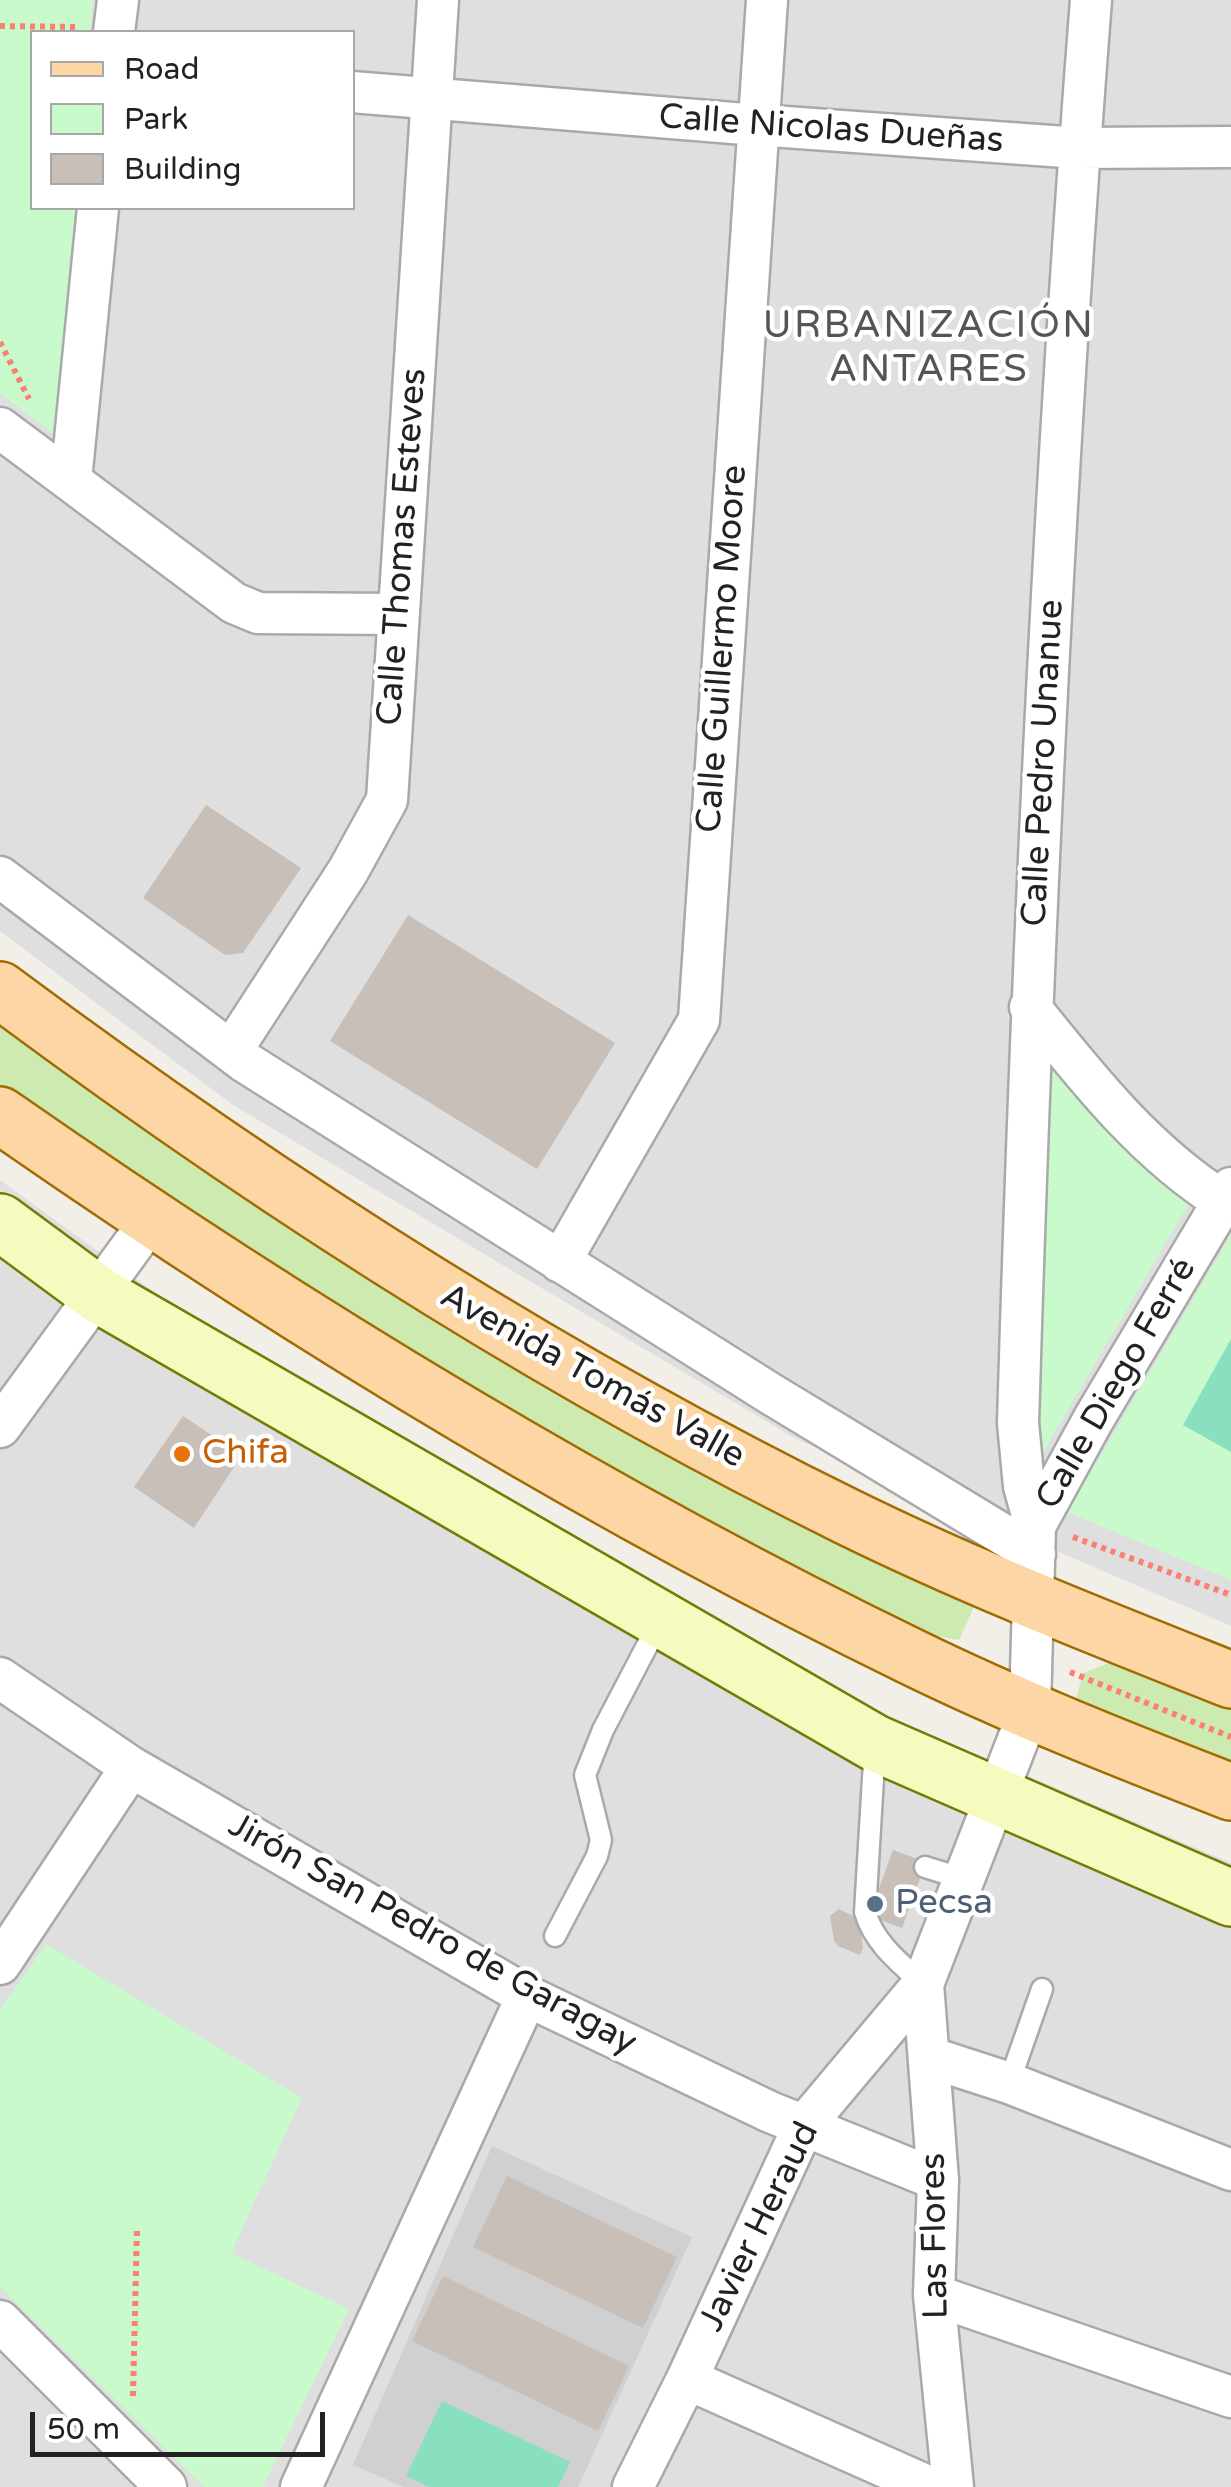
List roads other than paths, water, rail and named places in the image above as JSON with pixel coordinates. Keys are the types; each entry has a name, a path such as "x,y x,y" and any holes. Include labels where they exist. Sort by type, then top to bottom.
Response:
{"main road":[{"name":"Avenida Tomás Valle","path":"0,990 278,1187 447,1295 680,1430 849,1518 1035,1560 1231,1680"},
{"path":"0,1115 151,1220 366,1358 650,1523 912,1657 1231,1792"},
{"path":"0,1222 99,1295 875,1743 1231,1898"}],"street":[{"name":"Calle Thomas Esteves","path":"232,1050 348,871 387,800 438,0"},
{"name":"Calle Guillermo Moore","path":"560,1262 699,1020 766,0"},
{"name":"Calle Pedro Unanue","path":"1035,1560 1018,1423 1030,1007 1079,148 1091,0"},
{"name":"Calle Nicolas Dueñas","path":"355,92 1079,148 1231,147"},
{"path":"71,480 98,210"},
{"path":"0,428 234,602 258,613 399,614"},
{"name":"Avenida Tomás Valle","path":"0,878 245,1062 1035,1560"},
{"path":"1030,1007 1094,1086 1188,1179 1227,1194"},
{"name":"Calle Diego Ferré","path":"1030,1709 1035,1560 1093,1420 1227,1194"},
{"path":"0,1427 151,1220"},
{"name":"Jirón San Pedro de Garagay","path":"0,1678 130,1767 528,1996 803,2127 938,2180"},
{"name":"Javier Heraud","path":"633,2487 803,2127 923,1984 1030,1709"},
{"path":"0,1964 130,1767"},
{"name":"Las Flores","path":"923,1984 938,2180 934,2295 953,2487"},
{"path":"301,2487 528,1996"},
{"path":"928,2058 1009,2083 1231,2170"},
{"path":"934,2295 1231,2397"},
{"path":"0,2322 166,2487"},
{"path":"687,2379 930,2487"}],"lane":[{"path":"555,1936 597,1856 601,1840 585,1775 603,1730 660,1620"},
{"path":"875,1743 865,1893 869,1924 885,1948 923,1984"},
{"path":"869,1849 891,1856"},
{"path":"925,1867 964,1878"},
{"path":"1009,2083 1042,1989"}],"place":[{"name":"Chifa","path":"182,1454"},
{"name":"Pecsa","path":"875,1904"}],"district":[{"name":"URBANIZACIÓN ANTARES","path":"929,349"}]}
